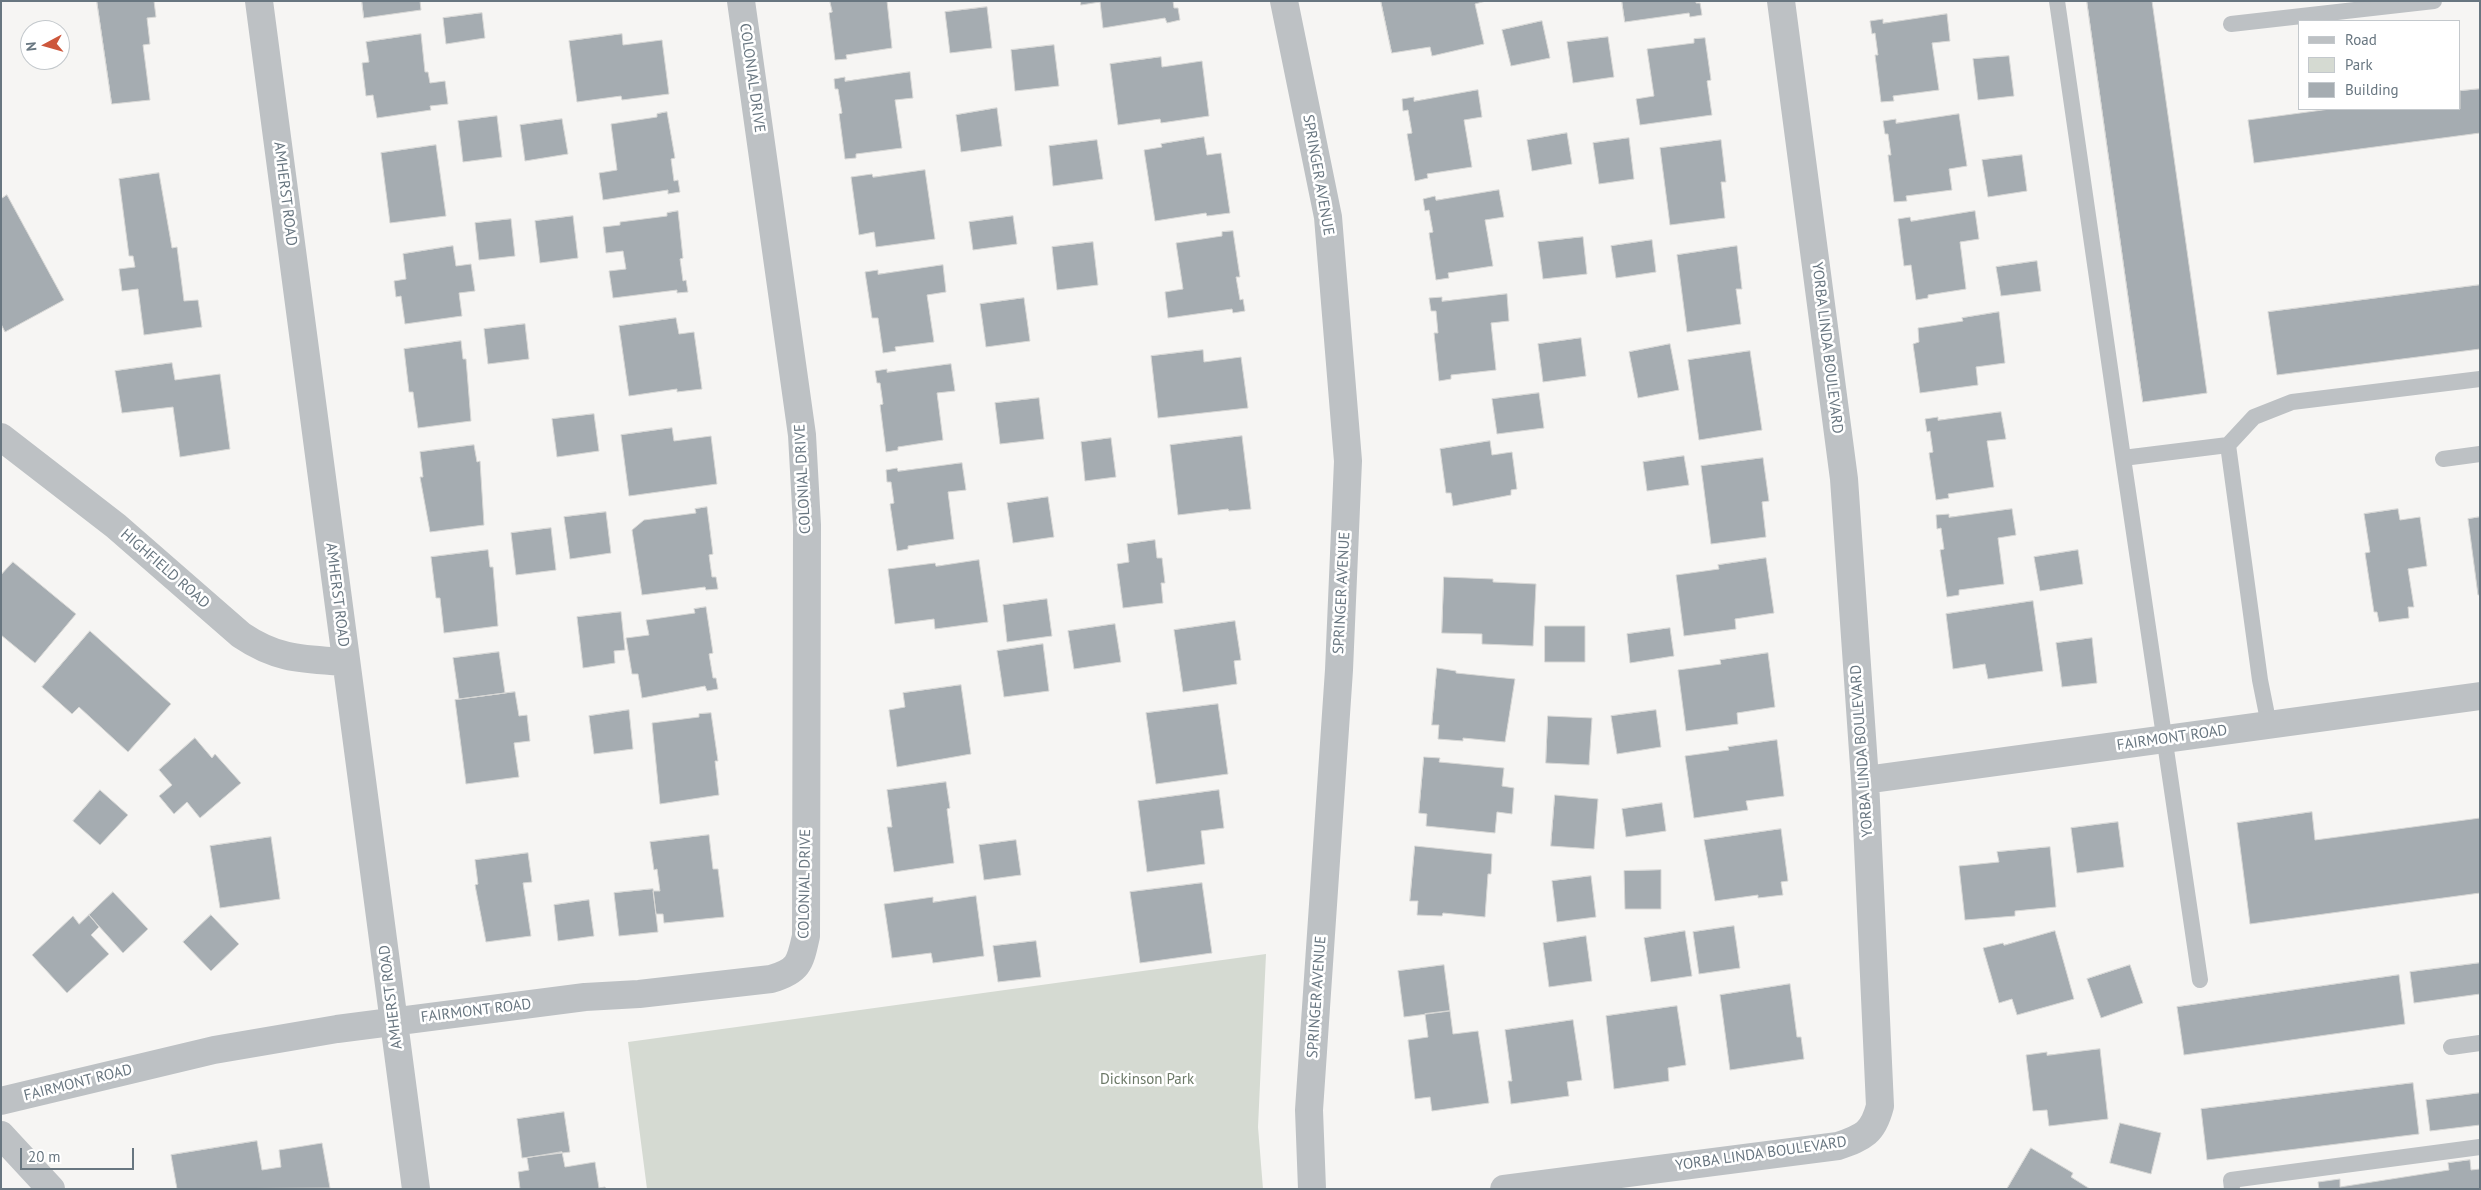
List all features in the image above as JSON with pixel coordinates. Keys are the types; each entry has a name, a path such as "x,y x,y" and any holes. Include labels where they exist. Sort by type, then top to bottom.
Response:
{"street":[{"name":"AMHERST ROAD","path":"259,1 416,1189"},
{"name":"COLONIAL DRIVE","path":"741,1 802,435 807,525 806,936 801,960"},
{"name":"SPRINGER AVENUE","path":"1284,1 1328,217 1348,461 1339,670 1310,1110 1312,1189"},
{"name":"YORBA LINDA BOULEVARD","path":"1504,1189 1838,1146 1861,1138 1875,1124 1880,1106 1865,780 1844,479 1781,1"},
{"name":"HIGHFIELD ROAD","path":"1,437 116,526 241,635 260,648 294,658 346,662"},
{"name":"FAIRMONT ROAD","path":"1865,780 2480,696"},
{"name":"FAIRMONT ROAD","path":"1,1101 214,1050 393,1022 586,997 639,994 771,979 790,974 801,960"},
{"path":"1,1135 51,1189"}],"lane":[{"path":"2057,1 2200,980"},
{"path":"2232,24 2434,1"},
{"path":"2123,458 2228,445 2254,417 2292,402 2480,379"},
{"path":"2228,445 2260,680 2269,725"},
{"path":"2443,459 2480,454"},
{"path":"2451,1047 2480,1043"},
{"path":"2232,1189 2231,1180 2480,1147"}],"green space":[{"name":"Dickinson Park","path":"1266,954 1258,1127 1263,1189 647,1189 628,1042"}],"building":[{"path":"97,1 154,1 156,17 147,18 150,44 143,45 150,100 112,104"},
{"path":"362,1 420,1 421,10 364,18"},
{"path":"830,1 887,1 892,48 846,55 847,59 835,60 829,13 832,12"},
{"path":"1081,1 1173,1 1174,8 1178,8 1180,20 1167,23 1165,18 1103,28 1100,2 1081,5"},
{"path":"1381,1 1486,1 1475,4 1484,44 1432,56 1430,47 1392,53"},
{"path":"1622,1 1696,1 1696,3 1700,3 1702,15 1690,17 1689,13 1625,22"},
{"path":"2087,1 2152,1 2207,393 2143,402"},
{"path":"987,7 992,48 950,53 945,12"},
{"path":"482,13 485,38 446,44 443,18"},
{"path":"1947,14 1950,41 1932,43 1939,90 1893,96 1894,101 1881,102 1875,55 1878,55 1875,33 1872,34 1870,21 1883,19 1883,23"},
{"path":"1542,21 1550,58 1511,66 1502,30"},
{"path":"421,34 425,72 428,72 430,83 445,81 448,104 430,106 431,110 377,118 373,95 366,96 362,63 369,62 366,42"},
{"path":"622,34 623,45 662,40 669,94 622,100 621,96 577,102 569,41"},
{"path":"1608,37 1614,77 1573,83 1567,42"},
{"path":"1705,38 1711,80 1707,81 1712,115 1640,125 1636,99 1654,96 1647,49 1694,43 1694,39"},
{"path":"1054,45 1059,86 1015,91 1011,50"},
{"path":"2009,56 2014,96 1978,100 1973,59"},
{"path":"1161,57 1162,67 1202,61 1209,116 1161,123 1160,119 1118,125 1110,64"},
{"path":"910,72 913,98 895,100 902,148 856,154 856,158 845,159 839,114 842,113 838,89 835,89 834,79 845,77 845,81"},
{"path":"2480,89 2480,133 2254,163 2248,120 2323,110 2461,110 2461,91"},
{"path":"1478,90 1482,117 1464,120 1472,167 1427,174 1428,178 1415,181 1407,134 1412,133 1408,110 1403,111 1402,99 1414,97 1414,101"},
{"path":"997,108 1002,146 961,152 956,115"},
{"path":"667,112 675,158 671,159 674,181 678,180 680,192 668,194 668,190 603,200 599,173 617,170 611,124 657,117 657,114"},
{"path":"1959,114 1967,166 1949,169 1952,190 1906,196 1907,201 1894,202 1888,155 1891,155 1888,134 1885,134 1883,121 1896,119 1896,123"},
{"path":"497,116 502,157 463,162 458,121"},
{"path":"562,119 568,154 525,161 520,125"},
{"path":"1567,133 1572,164 1532,171 1527,140"},
{"path":"1204,137 1207,155 1221,153 1230,213 1207,216 1206,213 1155,221 1144,150 1162,147 1161,144"},
{"path":"1629,138 1634,179 1599,184 1593,143"},
{"path":"1097,140 1103,179 1053,186 1049,146"},
{"path":"1721,140 1726,182 1721,182 1725,218 1670,225 1660,148"},
{"path":"436,145 446,216 390,223 381,153"},
{"path":"2022,155 2027,191 1988,197 1982,160"},
{"path":"925,170 935,239 876,247 874,232 859,235 851,177 872,174 873,177"},
{"path":"159,173 172,248 177,247 184,301 198,300 202,327 144,335 138,289 122,291 119,269 135,267 133,256 129,256 119,179"},
{"path":"1499,190 1504,217 1485,220 1493,266 1448,273 1449,278 1436,280 1429,233 1433,232 1429,210 1425,211 1423,199 1435,196 1436,200"},
{"path":"7,195 64,300 5,332 1,324 1,199"},
{"path":"678,211 683,258 680,259 683,281 686,280 688,292 677,293 677,290 613,298 609,271 626,269 623,251 606,253 603,227 620,225 620,222 667,216 667,213"},
{"path":"1975,211 1979,239 1960,242 1966,289 1928,295 1928,298 1916,300 1911,265 1904,266 1898,219 1910,217 1911,221"},
{"path":"573,216 578,258 540,263 535,221"},
{"path":"1013,216 1017,244 973,250 969,222"},
{"path":"511,219 515,256 479,260 475,223"},
{"path":"1233,231 1240,277 1236,277 1240,300 1243,299 1245,311 1233,313 1232,309 1168,318 1165,292 1183,289 1176,243 1222,236 1222,232"},
{"path":"1583,237 1587,274 1543,279 1538,242"},
{"path":"1652,240 1656,272 1616,278 1611,246"},
{"path":"1093,242 1098,285 1057,290 1052,247"},
{"path":"453,246 456,266 471,264 475,291 459,293 462,316 405,324 401,296 396,297 394,281 406,279 403,254"},
{"path":"1737,246 1742,289 1736,289 1741,324 1687,332 1677,255"},
{"path":"2037,261 2041,291 2001,296 1996,267"},
{"path":"943,265 946,292 927,295 934,342 895,347 896,351 883,353 878,318 872,318 865,272 878,270 878,274"},
{"path":"2480,285 2480,349 2277,375 2268,312"},
{"path":"1507,294 1509,321 1491,323 1496,370 1451,375 1451,379 1439,381 1434,333 1438,333 1436,311 1431,311 1429,298 1442,297 1442,301"},
{"path":"1024,298 1030,341 986,347 980,304"},
{"path":"1999,312 2005,363 1976,367 1978,385 1920,393 1913,344 1919,342 1918,328 1963,321 1962,318"},
{"path":"676,318 679,334 694,332 702,389 677,392 677,389 629,396 619,326"},
{"path":"525,324 529,359 488,364 484,329"},
{"path":"1581,338 1586,376 1543,382 1538,344"},
{"path":"461,341 463,359 466,359 471,421 418,428 413,392 409,392 404,349"},
{"path":"1670,344 1679,390 1638,398 1629,352"},
{"path":"1203,350 1204,362 1241,357 1248,408 1158,418 1151,356"},
{"path":"1750,351 1762,430 1699,440 1688,360"},
{"path":"172,363 175,380 220,374 230,449 180,457 173,407 122,413 115,371"},
{"path":"951,364 955,391 937,393 943,440 898,447 898,450 886,452 880,405 883,404 880,383 877,383 875,371 887,369 887,372"},
{"path":"1539,393 1544,428 1497,434 1492,399"},
{"path":"1039,398 1044,439 1000,444 995,403"},
{"path":"2001,412 2006,439 1987,441 1994,487 1948,494 1949,498 1936,500 1929,453 1933,452 1930,431 1927,432 1925,419 1938,417 1938,420"},
{"path":"594,414 599,451 557,457 552,419"},
{"path":"672,428 674,441 711,436 717,484 629,496 621,435"},
{"path":"1242,436 1251,509 1229,511 1228,509 1178,515 1170,445"},
{"path":"1111,438 1116,477 1085,481 1081,442"},
{"path":"1490,441 1492,455 1512,452 1517,489 1511,490 1511,495 1453,506 1451,493 1446,493 1440,449"},
{"path":"474,445 477,462 480,461 484,525 430,532 420,477 423,477 420,452"},
{"path":"1684,456 1689,485 1647,491 1643,462"},
{"path":"1763,458 1769,501 1762,502 1766,537 1711,544 1701,466"},
{"path":"962,463 966,490 948,492 954,539 908,546 908,549 897,551 890,504 894,503 891,482 887,482 886,470 897,468 898,471"},
{"path":"1048,497 1054,537 1013,543 1007,503"},
{"path":"707,507 713,554 709,555 712,577 716,577 718,589 706,590 705,587 642,595 632,530 644,520 696,513 695,509"},
{"path":"2012,509 2016,535 1998,538 2004,584 1959,590 1959,595 1947,597 1940,550 1944,549 1941,528 1937,529 1936,515 1949,514 1949,517"},
{"path":"2398,509 2400,520 2420,517 2427,566 2408,569 2414,607 2408,607 2409,618 2379,622 2377,612 2374,612 2365,553 2370,552 2364,514"},
{"path":"606,512 611,553 570,559 564,517"},
{"path":"2480,517 2480,595 2478,595 2468,519"},
{"path":"551,528 556,570 516,575 511,533"},
{"path":"1155,540 1157,558 1162,558 1165,583 1161,583 1163,603 1123,608 1117,564 1129,562 1127,544"},
{"path":"488,550 490,567 493,567 498,626 444,633 440,598 436,598 431,557"},
{"path":"2078,550 2083,584 2040,591 2034,557"},
{"path":"1766,558 1774,613 1735,619 1736,629 1684,636 1676,575 1719,569 1718,565"},
{"path":"979,560 988,622 935,629 934,619 895,624 888,569 935,563 936,566"},
{"path":"13,562 76,614 35,663 1,635 1,575"},
{"path":"1444,577 1493,579 1493,582 1536,584 1533,646 1482,644 1482,634 1442,633"},
{"path":"1047,599 1052,636 1007,642 1003,605"},
{"path":"2033,601 2043,671 1988,679 1985,664 1953,669 1946,614"},
{"path":"706,607 713,653 709,654 713,678 716,678 718,689 707,691 705,686 642,698 638,674 632,674 626,638 649,635 646,620 695,613 694,609"},
{"path":"621,612 625,650 614,651 615,663 583,668 577,617"},
{"path":"1235,621 1241,660 1234,661 1237,684 1183,692 1174,630"},
{"path":"1115,624 1121,662 1074,669 1068,631"},
{"path":"1545,626 1585,626 1585,662 1545,662"},
{"path":"1670,628 1674,656 1630,663 1627,634"},
{"path":"90,631 171,704 128,752 79,707 72,714 42,687"},
{"path":"2092,638 2097,683 2062,687 2056,643"},
{"path":"1043,644 1049,691 1004,697 997,651"},
{"path":"499,652 505,693 459,699 453,658"},
{"path":"1768,653 1775,707 1737,713 1738,724 1686,731 1678,670 1721,664 1720,660"},
{"path":"1437,668 1456,671 1456,673 1515,679 1505,742 1463,738 1463,741 1438,739 1439,725 1432,725"},
{"path":"961,685 971,754 897,767 889,710 905,707 903,693"},
{"path":"515,692 519,716 527,715 530,741 514,743 519,777 466,784 455,700"},
{"path":"1218,704 1228,774 1156,784 1146,713"},
{"path":"629,710 633,749 594,754 589,716"},
{"path":"1656,710 1661,747 1617,754 1611,716"},
{"path":"711,713 718,761 715,761 719,795 660,804 652,723 699,717 699,714"},
{"path":"1548,716 1592,718 1589,765 1546,763"},
{"path":"195,738 212,758 215,754 241,783 200,818 187,802 174,814 159,796 172,785 159,770"},
{"path":"1777,740 1784,796 1746,801 1748,810 1694,818 1685,756 1729,750 1728,747"},
{"path":"1424,757 1440,758 1439,762 1504,768 1502,786 1514,788 1512,814 1497,812 1495,833 1426,826 1427,814 1419,813"},
{"path":"946,782 950,808 947,809 954,863 894,872 887,827 892,827 887,790"},
{"path":"100,790 128,815 100,845 73,821"},
{"path":"1219,790 1224,828 1201,831 1205,864 1147,872 1138,801"},
{"path":"1555,795 1598,799 1594,849 1551,846"},
{"path":"1662,803 1666,831 1626,837 1622,809"},
{"path":"2312,812 2315,840 2480,818 2480,893 2250,924 2237,823"},
{"path":"2118,822 2124,867 2077,873 2071,828"},
{"path":"1781,829 1788,881 1781,882 1783,895 1758,898 1758,895 1715,901 1704,840"},
{"path":"709,835 713,869 718,869 724,917 664,923 663,914 656,914 653,891 660,891 657,869 654,870 650,842"},
{"path":"271,837 280,899 220,908 210,846"},
{"path":"1016,840 1021,875 984,880 979,845"},
{"path":"1415,846 1492,854 1491,874 1488,874 1485,917 1443,913 1442,916 1417,915 1418,901 1410,901"},
{"path":"2050,847 2056,907 2015,911 2015,916 1965,920 1959,866 1999,862 1997,852"},
{"path":"528,853 532,882 523,883 531,936 486,942 475,885 478,884 475,860"},
{"path":"1661,870 1661,909 1625,909 1624,871"},
{"path":"1591,876 1596,917 1557,922 1552,881"},
{"path":"1202,883 1212,953 1140,963 1130,892"},
{"path":"653,889 658,932 619,936 614,893"},
{"path":"113,892 148,929 123,953 89,915"},
{"path":"976,896 984,956 933,963 931,953 892,958 884,904 933,897 933,902"},
{"path":"589,900 594,936 558,941 554,905"},
{"path":"89,915 99,927 91,935 109,954 67,993 32,955 73,916 79,924"},
{"path":"211,915 239,944 211,971 183,942"},
{"path":"1734,926 1740,968 1699,974 1693,932"},
{"path":"1685,931 1692,976 1651,982 1644,938"},
{"path":"2055,931 2074,999 2017,1015 2012,999 1999,1003 1983,948 2003,943 2004,945"},
{"path":"1586,936 1592,981 1549,987 1543,943"},
{"path":"1036,941 1041,977 998,982 993,946"},
{"path":"2480,963 2480,994 2414,1003 2410,972"},
{"path":"1444,965 1450,1011 1404,1017 1398,971"},
{"path":"2130,965 2143,1003 2101,1018 2087,979"},
{"path":"2399,975 2405,1024 2184,1055 2177,1007"},
{"path":"1790,984 1797,1037 1801,1037 1804,1059 1730,1070 1720,995"},
{"path":"1677,1006 1686,1065 1668,1068 1669,1081 1614,1089 1606,1016"},
{"path":"1450,1011 1453,1034 1478,1031 1489,1103 1432,1111 1430,1097 1415,1099 1408,1040 1428,1037 1425,1014"},
{"path":"1573,1020 1582,1080 1567,1082 1569,1096 1511,1104 1508,1081 1512,1081 1505,1030"},
{"path":"2100,1049 2108,1119 2049,1126 2047,1110 2033,1111 2026,1055 2047,1052 2047,1055"},
{"path":"2413,1083 2419,1134 2207,1160 2201,1109"},
{"path":"2480,1093 2480,1125 2430,1131 2426,1100"},
{"path":"564,1112 570,1152 522,1158 517,1119"},
{"path":"2120,1123 2161,1133 2151,1174 2110,1163"},
{"path":"257,1141 262,1170 281,1167 279,1150 322,1143 330,1188 177,1189 171,1155"},
{"path":"2031,1148 2073,1173 2071,1177 2090,1189 2007,1189"},
{"path":"562,1152 565,1167 595,1162 599,1188 605,1187 606,1189 520,1189 518,1172 529,1170 527,1158"},
{"path":"2470,1160 2471,1170 2480,1169 2480,1189 2319,1189 2318,1182 2340,1179 2340,1187 2449,1170 2448,1163"}]}
